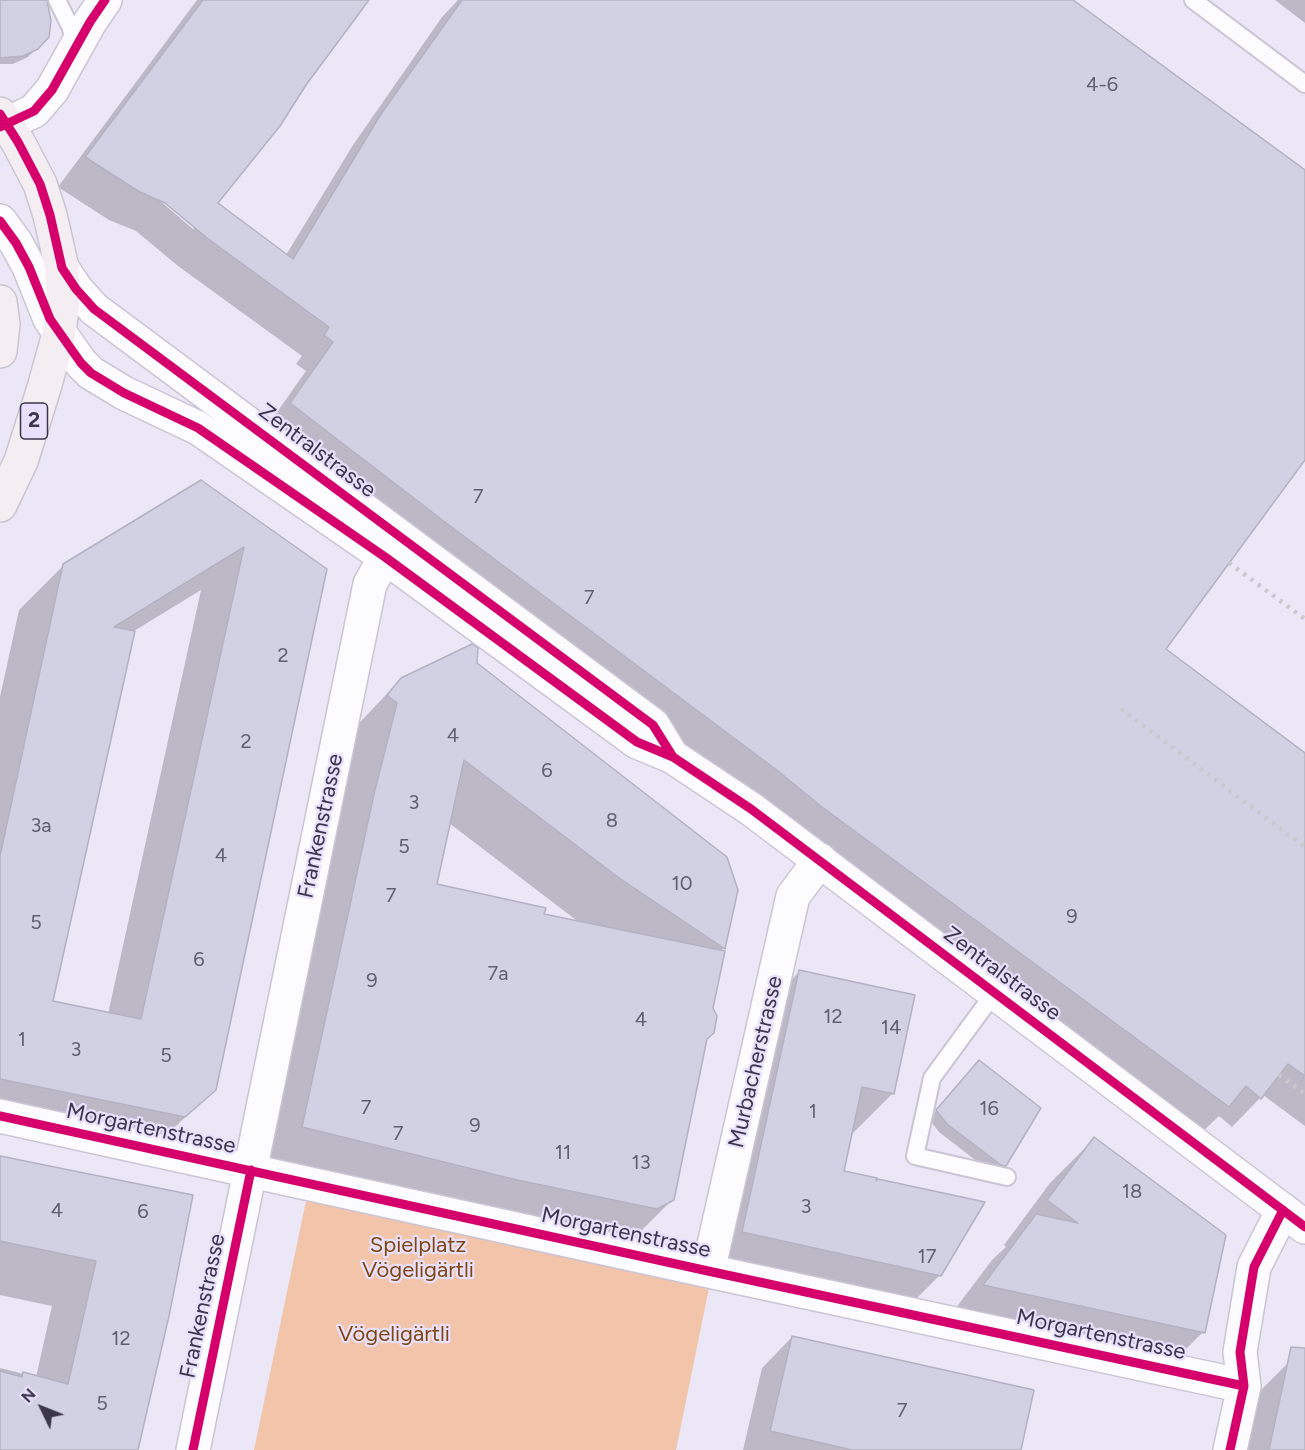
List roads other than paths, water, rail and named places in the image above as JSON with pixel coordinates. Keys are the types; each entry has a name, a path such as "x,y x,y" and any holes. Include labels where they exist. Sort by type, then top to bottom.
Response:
{"main road":[{"name":"Zentralstrasse","path":"2,122 40,184 50,215 62,268"},
{"name":"2","path":"0,505 21,461 59,334 63,299 62,268"},
{"path":"0,302 3,324 0,351"}],"street":[{"path":"2,122 34,111 52,90 76,44 105,0"},
{"name":"Zentralstrasse","path":"0,221 16,243 29,267 43,305 59,334 91,373 124,393 198,428 385,557 637,742 673,757 752,809 1294,1218"},
{"name":"Zentralstrasse","path":"62,268 76,289 94,309 131,338 653,725 673,757"},
{"name":"Frankenstrasse","path":"193,1450 370,584 385,557"},
{"name":"Murbacherstrasse","path":"708,1272 793,896 820,860"},
{"name":"Morgartenstrasse","path":"0,1116 708,1272 1244,1386"},
{"path":"1230,1450 1244,1386 1240,1352 1254,1267 1294,1218"}],"lane":[{"path":"1193,0 1305,84"},
{"path":"58,2 76,44"},
{"path":"994,992 932,1078 915,1156 1007,1177"}],"railway":[{"path":"1229,563 1305,619"},
{"path":"1121,709 1305,847"},
{"path":"1279,1075 1305,1094"}],"park label":[{"name":"Spielplatz Vögeligärtli","path":"418,1258"},
{"name":"Vögeligärtli","path":"394,1335"}]}
